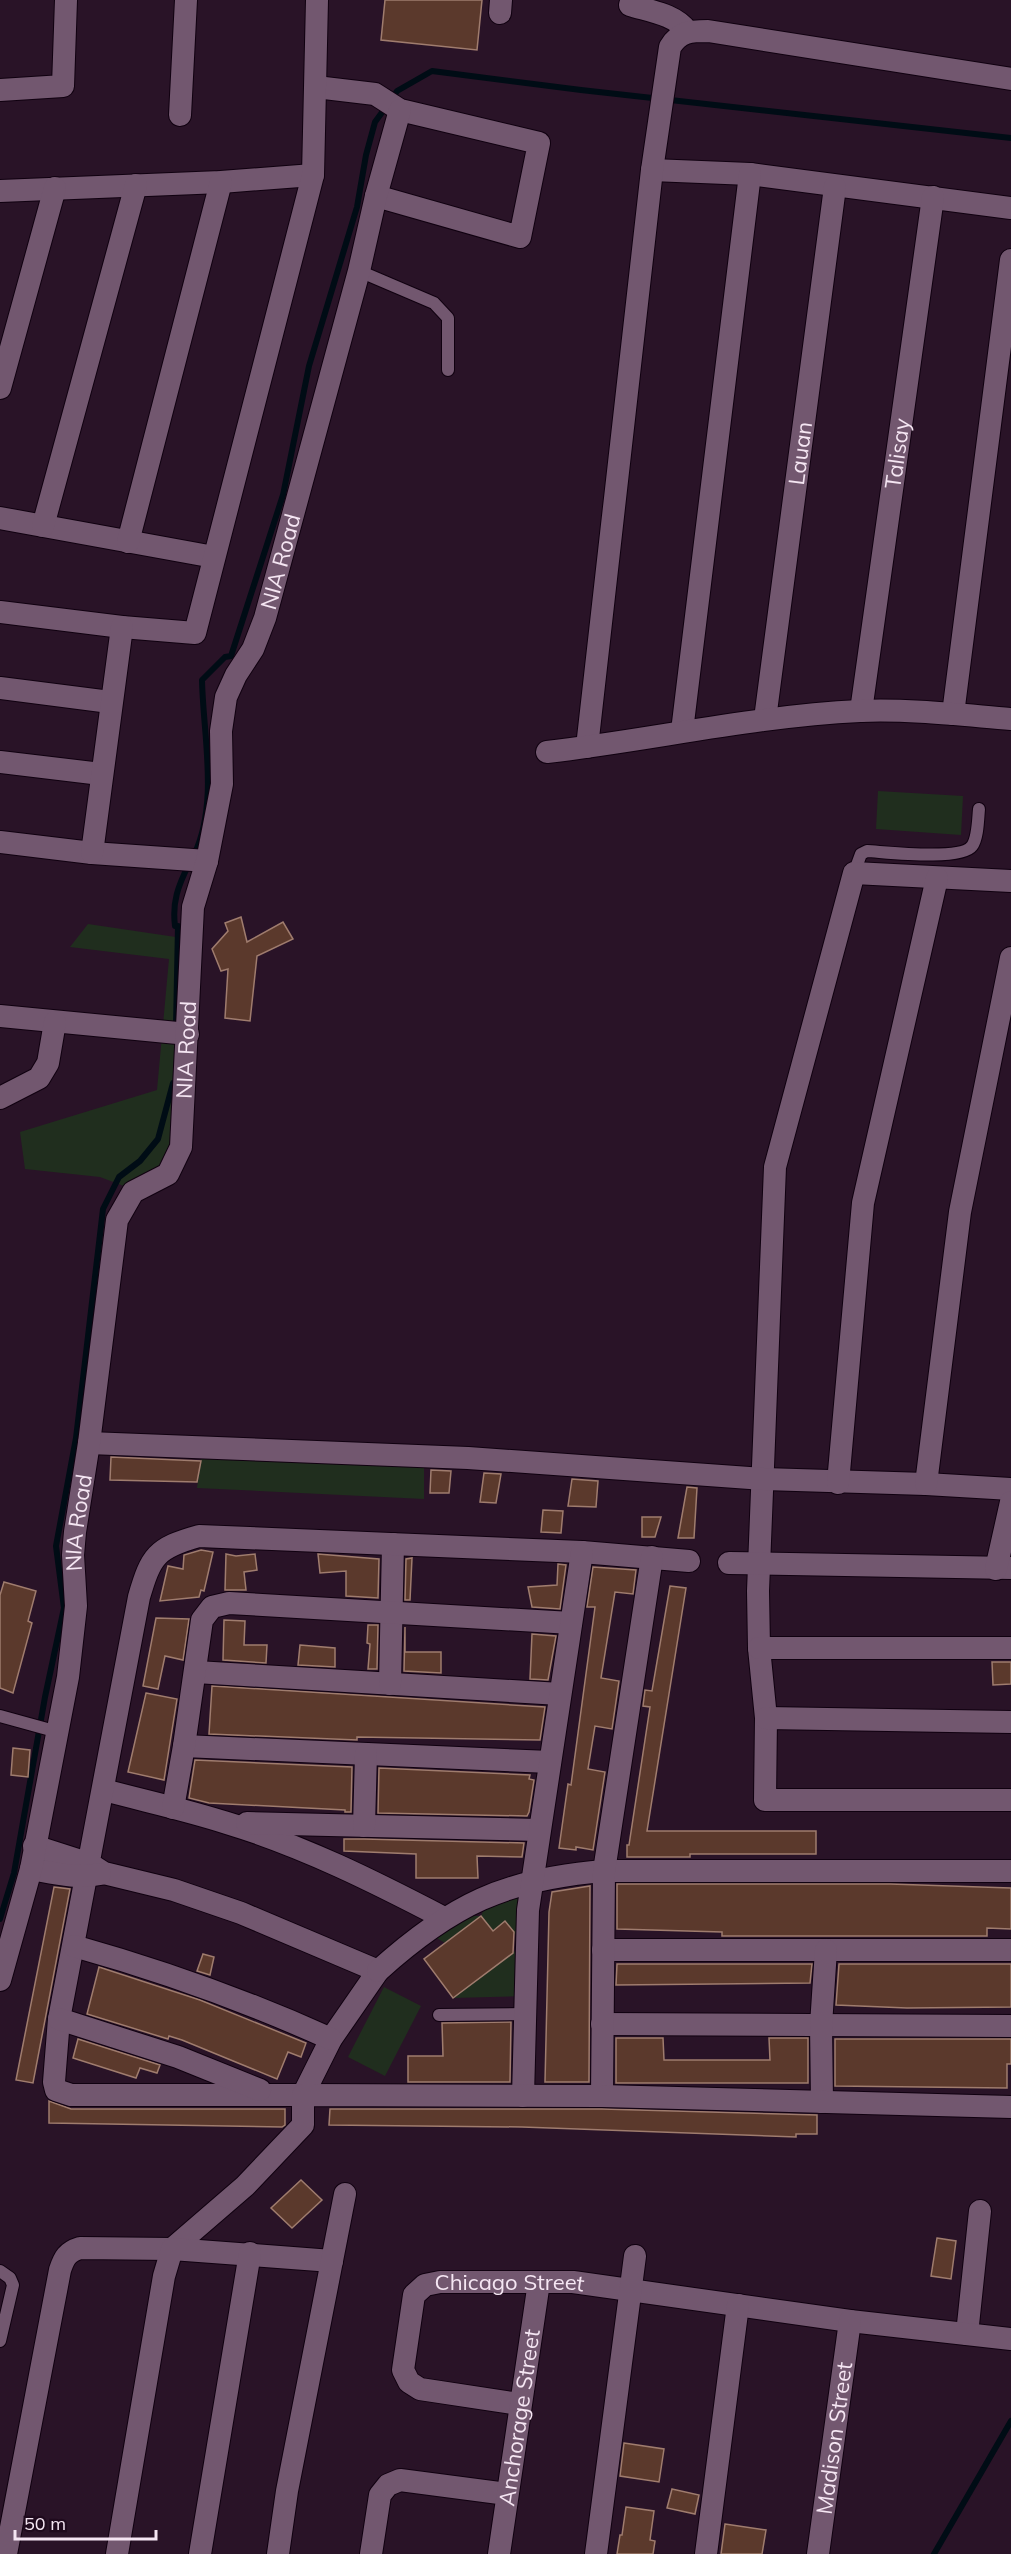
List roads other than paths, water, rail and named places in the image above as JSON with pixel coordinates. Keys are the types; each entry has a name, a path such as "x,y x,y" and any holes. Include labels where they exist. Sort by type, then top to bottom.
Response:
{"street":[{"path":"0,90 63,86 66,0"},
{"path":"180,115 186,0"},
{"path":"0,612 122,627 195,633 313,175 317,0"},
{"path":"630,5 667,16 682,24 687,31"},
{"path":"587,747 652,170 670,47 675,39 687,31 708,31 1011,79"},
{"path":"316,87 375,94 400,110 539,143 520,237 376,196"},
{"name":"NIA Road","path":"0,1980 10,1906 33,1857 68,1677 76,1606 73,1555 75,1532 89,1443 117,1221 133,1192 168,1174 181,1147 193,907 198,860 222,784 221,731 226,697 236,675 253,649 265,618 400,110"},
{"path":"652,170 750,174 835,187 1011,208"},
{"path":"682,731 750,174"},
{"path":"0,191 221,182 313,175"},
{"path":"128,542 221,182"},
{"path":"43,526 136,185"},
{"name":"Lauan","path":"765,719 835,187"},
{"path":"0,388 55,188"},
{"name":"Talisay","path":"861,711 933,197"},
{"path":"953,714 1011,260"},
{"path":"0,518 214,557"},
{"path":"92,853 110,702 122,627"},
{"path":"0,688 110,702"},
{"path":"547,752 765,719 861,711 953,714 1011,719"},
{"path":"0,762 101,774"},
{"path":"0,842 92,853 198,860"},
{"path":"1011,881 854,873 775,1167 759,1565 759,1648 766,1718 765,1800 1011,1800"},
{"path":"838,1483 863,1203 938,878"},
{"path":"926,1484 960,1212 1011,958"},
{"path":"0,1016 188,1034"},
{"path":"0,1098 39,1078 48,1063 55,1022"},
{"path":"89,1443 468,1458 764,1479 1011,1489"},
{"path":"729,1563 1003,1568 1011,1502"},
{"path":"689,1561 582,1552 199,1536 180,1541 157,1554 147,1569 139,1597 104,1790 94,1871 74,1946 59,2019 54,2082 56,2090 63,2094 602,2096 1011,2107"},
{"path":"390,1684 393,1544"},
{"path":"523,2096 528,1910 531,1881 582,1552"},
{"path":"602,2096 604,1871 652,1557"},
{"path":"173,1808 196,1672 202,1620 212,1607 229,1603 571,1623"},
{"path":"759,1648 1011,1648"},
{"path":"196,1672 560,1694"},
{"path":"766,1718 1011,1722"},
{"path":"184,1746 550,1762"},
{"path":"364,1826 366,1754"},
{"path":"104,1790 228,1823 287,1844 368,1879 444,1918"},
{"path":"228,1823 539,1830"},
{"path":"33,1857 174,1890 242,1913 378,1971"},
{"path":"117,2554 164,2276 172,2249 245,2186 303,2125 303,2095 331,2039 378,1971 408,1944 460,1908 506,1888 563,1874 604,1871 1011,1871"},
{"path":"74,1946 146,1966 206,1987 331,2039"},
{"path":"603,1950 1011,1950"},
{"path":"822,2102 821,2025 826,1950"},
{"path":"59,2019 178,2057 269,2094"},
{"path":"602,2024 1011,2026"},
{"path":"278,2554 287,2491 345,2194"},
{"path":"967,2334 980,2211"},
{"path":"6,2554 60,2270 64,2258 71,2251 80,2248 172,2249 250,2253 332,2261"},
{"path":"200,2554 250,2253"},
{"path":"596,2554 635,2256"},
{"name":"Chicago Street","path":"519,2404 420,2389 409,2382 403,2370 414,2295 424,2285 440,2282 573,2282 850,2321 1010,2339"},
{"name":"Anchorage Street","path":"499,2554 538,2282"},
{"path":"706,2554 738,2305"},
{"name":"Madison Street","path":"818,2554 850,2321"},
{"path":"370,2554 380,2495 388,2485 400,2480 507,2494"}],"lane":[{"path":"359,271 434,303 448,318 448,370"},
{"path":"854,873 861,854 867,851 939,855 967,851 974,844 980,809"},
{"path":"938,878 939,855"},
{"path":"0,1716 58,1732"},
{"path":"439,2015 525,2014"},
{"path":"0,2271 10,2278 13,2285 0,2341"}],"waterway":[{"path":"392,99 397,91 432,71 1011,138"},
{"path":"194,855 202,835 208,791 202,680 225,657 231,656 283,495 309,366 357,207 366,155 375,122 386,107"},
{"path":"176,1026 178,926 175,926 174,909 179,887 189,864"},
{"path":"0,1919 14,1873 45,1697 64,1608 56,1546 76,1438 103,1209 119,1177 140,1161 158,1139 173,1083"},
{"path":"934,2554 1011,2421"}]}
